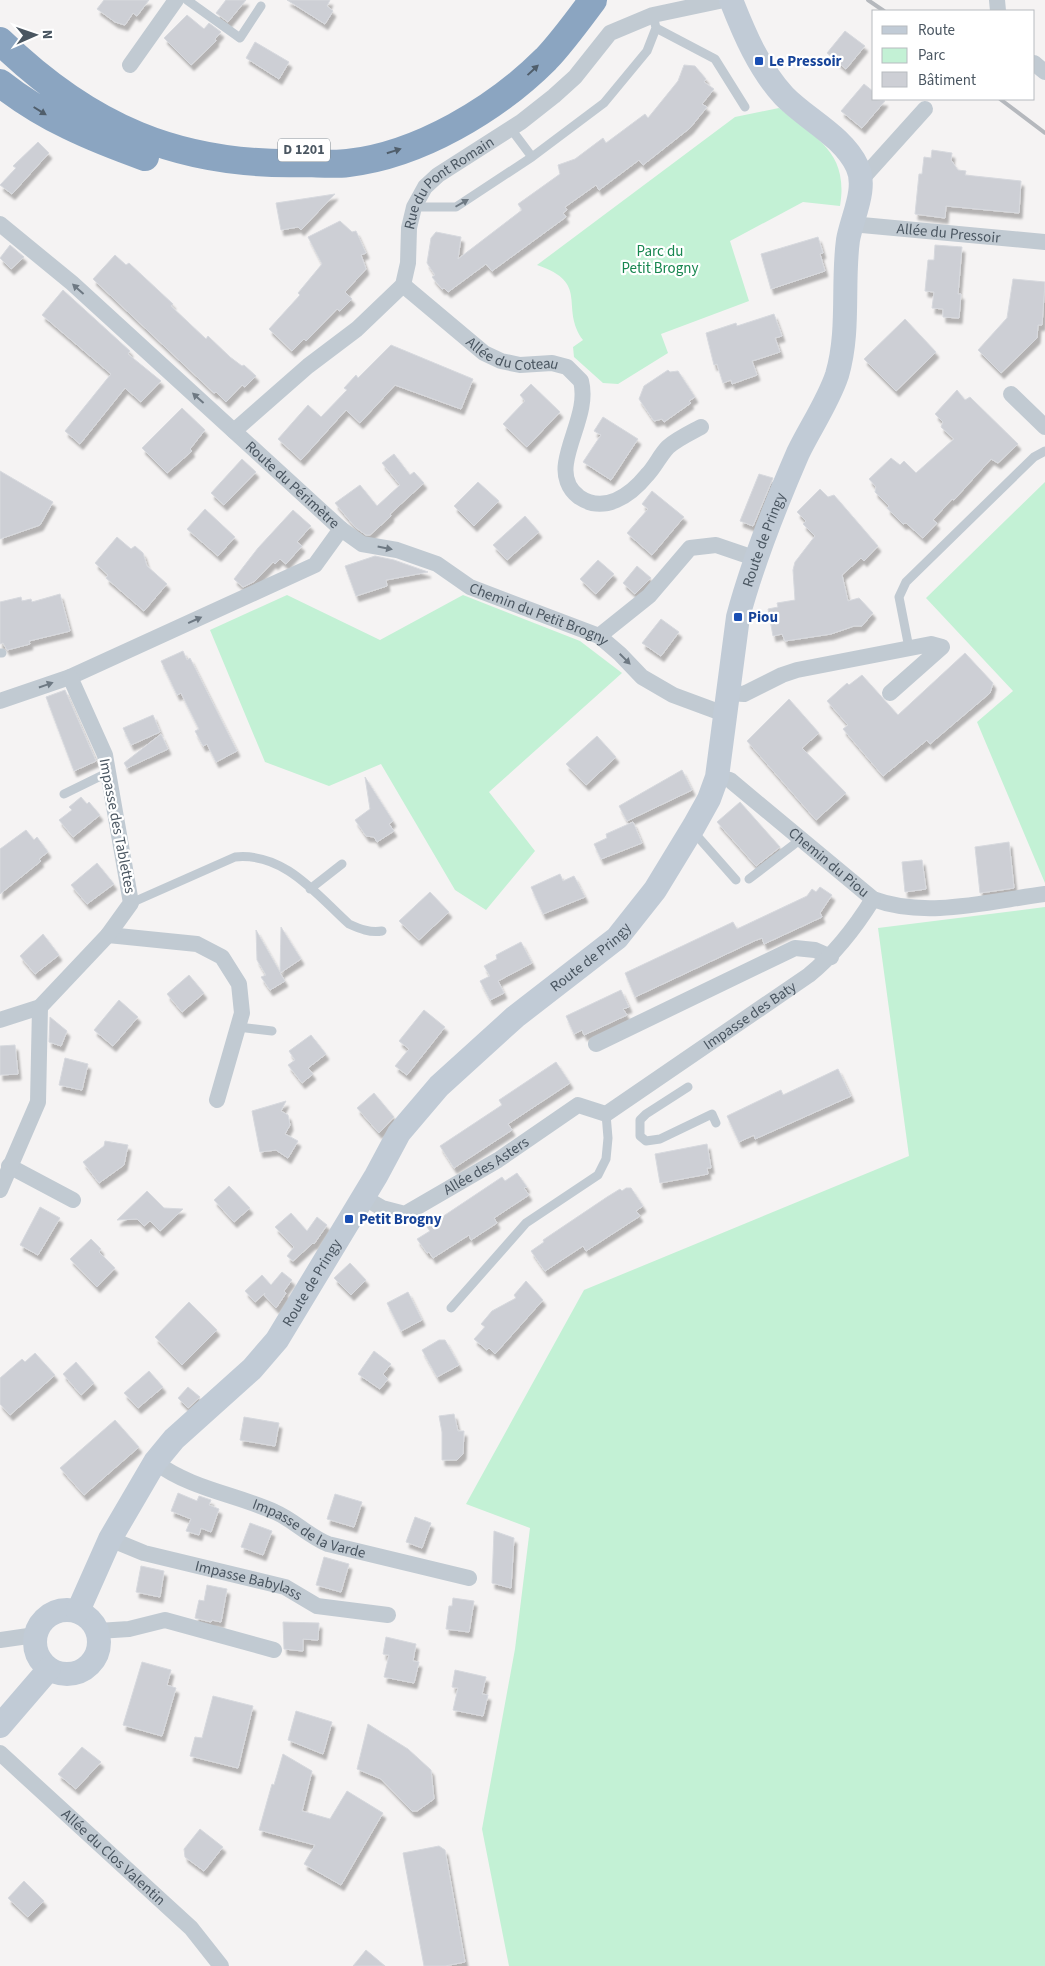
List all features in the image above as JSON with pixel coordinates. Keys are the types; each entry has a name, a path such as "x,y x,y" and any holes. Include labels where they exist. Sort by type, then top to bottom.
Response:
{"highway":[{"name":"D 1201","path":"0,24 72,86 111,110 145,126 214,145 284,152 358,143 394,133 446,110 507,70 534,46 571,0"},
{"name":"D 1201","path":"0,41 51,87 78,106 144,139 213,158 250,163 347,163 400,150 432,138 494,102 524,79 546,58 569,33 593,0"},
{"path":"0,83 38,110 62,124 91,138 149,158 214,171 275,175 301,174 347,163"}],"street":[{"path":"130,65 176,0"},
{"name":"Rue du Pont Romain","path":"403,285 408,263 409,228 414,207 425,187 438,175 511,129 575,77 610,33 724,0"},
{"path":"731,0 765,72 784,96 848,151 857,167 861,180"},
{"path":"1035,64 1045,72"},
{"name":"Route de Pringy","path":"78,1611 110,1539 155,1462 174,1439 252,1369 277,1340 400,1134 439,1086 515,1017 617,938 655,890 709,799 717,777 738,617 757,559 798,454 836,376 844,339 846,256 861,180 925,109"},
{"name":"Route du Périmètre","path":"0,224 16,235 341,529 316,565 70,677 0,701"},
{"name":"Allée du Pressoir","path":"851,224 1045,242"},
{"path":"234,431 308,366 357,329 403,285"},
{"name":"Allée du Coteau","path":"403,285 484,353 500,362 520,365 552,363 567,367 581,381 583,401 566,463 568,486 577,496 591,503 603,505 615,503 647,476 667,448 700,427"},
{"path":"1011,394 1045,427"},
{"name":"Chemin du Petit Brogny","path":"341,529 362,544 397,550 437,564 470,587 599,636 642,677 674,695 728,704"},
{"path":"599,636 649,596 690,548 716,545 757,559"},
{"path":"728,704 782,675 797,670 931,644 942,647 890,693"},
{"name":"Impasse des Tablettes","path":"0,1020 40,1007 108,935 131,903 109,772 104,755 70,677"},
{"name":"Chemin du Piou","path":"717,777 730,780 873,899 892,906 922,909 1045,894"},
{"name":"Impasse des Baty","path":"606,1114 809,975 831,957 846,939 873,899"},
{"path":"108,935 197,944 222,958 239,984 242,1013 217,1100"},
{"path":"596,1044 795,948 815,950 831,957"},
{"path":"0,1190 38,1102 40,1007"},
{"name":"Allée des Asters","path":"363,1197 382,1208 405,1214 498,1160 578,1105 606,1114"},
{"path":"10,1166 73,1200"},
{"name":"Impasse de la Varde","path":"155,1462 174,1474 210,1491 274,1511 328,1544 469,1578"},
{"name":"Impasse Babylass","path":"110,1539 144,1553 285,1587 317,1606 388,1615"},
{"path":"67,1609 78,1611 86,1615 98,1631 98,1651 87,1668 68,1675 49,1669 37,1654 35,1635 43,1620 56,1611 67,1609"},
{"path":"98,1631 129,1628 165,1620 274,1650"},
{"path":"0,1640 35,1635"},
{"path":"0,1726 49,1669"},
{"name":"Allée du Clos Valentin","path":"0,1753 191,1928 221,1966"}],"lane":[{"path":"187,0 240,38 261,6"},
{"path":"414,207 456,207 532,157 604,103 647,51 655,21 715,59 744,108"},
{"path":"511,129 532,157"},
{"path":"909,648 899,597 906,582 1034,457 1045,451"},
{"path":"64,794 109,772"},
{"path":"688,835 698,837 736,880"},
{"path":"749,879 801,839"},
{"path":"131,903 235,857 248,856 276,862 290,870 349,924 358,929 374,932 382,930"},
{"path":"310,888 342,864"},
{"path":"238,1027 272,1031"},
{"path":"688,1086 640,1120 640,1136 646,1141 660,1139 712,1114 716,1124"},
{"path":"451,1308 526,1224 598,1175 606,1159 608,1138 606,1114"}],"green space":[{"name":"Parc du Petit Brogny","path":"779,108 817,138 834,159 839,172 841,188 840,206 803,202 730,241 749,301 661,334 668,353 618,384 603,383 574,357 573,347 583,340 576,328 573,317 569,288 564,280 553,272 537,265 735,117"},
{"path":"1045,482 1045,883 977,722 1013,691 926,598"},
{"path":"287,595 380,640 463,595 580,641 622,673 489,792 535,851 486,910 455,890 381,764 329,786 265,762 210,630"},
{"path":"1045,907 1045,1966 509,1966 482,1829 515,1649 530,1528 466,1504 584,1290 909,1156 878,928"}],"building":[{"path":"104,0 149,0 137,16 133,13 125,25 115,22 97,9"},
{"path":"226,0 246,0 228,22 216,13"},
{"path":"287,0 330,0 327,6 333,11 325,24"},
{"path":"187,15 204,29 209,23 221,32 215,39 216,41 191,65 164,38"},
{"path":"845,31 865,46 846,69 827,53"},
{"path":"255,42 289,62 279,79 246,58"},
{"path":"684,65 695,66 706,79 704,82 714,89 702,104 707,107 690,128 643,165 639,160 599,190 596,185 565,207 567,210 563,213 566,217 492,271 486,264 448,292 444,288 442,289 432,277 435,275 427,263 431,238 436,232 461,237 458,259 522,210 518,204 560,174 558,165 575,159 603,138 606,143 645,114 648,118 678,81"},
{"path":"864,84 872,90 872,100 885,101 862,128 841,111"},
{"path":"38,142 49,153 12,194 0,185 16,168 13,166"},
{"path":"932,150 952,153 951,160 958,170 966,171 965,175 1021,181 1019,213 946,206 945,218 915,214 919,174 922,174 924,157 931,158"},
{"path":"335,194 301,230 298,227 281,230 276,203"},
{"path":"340,221 352,232 356,231 366,253 361,255 366,269 345,292 352,299 340,311 337,309 306,341 304,339 292,351 269,329 300,295 298,293 322,264 308,237"},
{"path":"818,237 823,253 820,254 825,271 771,289 761,254"},
{"path":"10,245 24,257 11,269 0,258"},
{"path":"935,245 962,247 958,294 961,294 959,318 943,317 943,309 932,308 934,292 925,291 928,260 934,260"},
{"path":"115,255 126,265 129,263 173,304 171,306 206,339 208,336 230,357 242,366 244,365 256,376 245,387 242,385 226,402 216,392 214,393 93,279"},
{"path":"1013,279 1045,282 1042,325 1038,325 1037,338 1001,373 978,350 1007,318"},
{"path":"63,290 130,351 128,354 161,381 141,402 125,388 80,444 65,431 111,374 42,315"},
{"path":"774,314 782,336 775,338 780,352 752,361 757,375 732,384 731,380 723,383 717,364 714,365 706,333 736,323 737,326"},
{"path":"905,319 936,352 896,391 864,359"},
{"path":"391,345 473,379 461,409 395,385 360,423 346,410 301,460 278,439 308,405 321,417 347,390 344,388 356,375 358,378"},
{"path":"668,370 670,372 678,371 695,397 689,401 691,403 664,422 662,419 654,421 639,399 644,386"},
{"path":"531,384 560,412 527,447 503,424 525,401 520,395"},
{"path":"957,390 965,400 970,397 1018,444 998,463 991,459 933,520 937,523 923,538 906,523 903,524 887,508 889,506 875,492 876,487 869,479 891,458 900,465 904,461 916,473 954,439 941,427 943,422 935,414"},
{"path":"182,408 205,430 190,449 192,451 167,473 142,448"},
{"path":"603,417 638,439 611,480 583,462 601,435 594,431"},
{"path":"394,454 410,475 414,472 424,483 370,535 366,535 355,527 335,503 360,485 377,506 400,485 382,463"},
{"path":"242,459 256,472 224,505 211,493"},
{"path":"0,471 53,502 40,525 0,539"},
{"path":"759,474 773,478 753,526 740,521"},
{"path":"478,482 499,501 474,526 454,506"},
{"path":"820,489 828,497 834,495 878,546 864,561 861,558 842,575 848,601 859,598 873,613 862,626 854,626 831,634 785,641 782,634 773,636 768,609 778,607 777,603 795,600 793,570 795,562 815,536 803,524 806,521 797,512"},
{"path":"652,491 684,517 652,555 627,533 648,509 642,504"},
{"path":"205,509 235,537 218,556 187,529"},
{"path":"293,510 311,526 297,542 302,546 286,564 280,559 275,564 273,562 255,581 243,587 234,579 258,548"},
{"path":"525,516 539,532 507,560 493,545"},
{"path":"117,537 131,549 135,546 143,553 147,566 167,584 144,611 106,578 108,575 95,563"},
{"path":"375,556 394,560 428,572 386,580 387,586 356,596 345,566"},
{"path":"598,560 614,574 596,594 580,579"},
{"path":"637,566 651,578 635,594 623,583"},
{"path":"60,594 70,631 29,641 30,644 7,650 3,643 0,644 0,602 21,597 22,601 31,599 32,602"},
{"path":"661,619 679,632 661,656 642,643"},
{"path":"183,651 187,660 190,658 237,751 216,762 207,744 203,746 195,731 199,729 181,693 177,695 161,661"},
{"path":"965,653 993,683 990,693 930,744 927,740 883,776 843,729 848,725 827,701 847,683 849,685 862,675 898,715"},
{"path":"65,690 96,761 74,771 46,697"},
{"path":"789,699 819,733 802,748 846,793 816,820 747,741"},
{"path":"153,715 160,732 131,745 123,728"},
{"path":"161,734 168,749 127,768 124,763"},
{"path":"597,736 616,757 586,785 566,764"},
{"path":"682,770 692,790 627,821 619,806"},
{"path":"365,777 393,821 389,824 394,831 377,842 374,837 366,836 355,820 370,809"},
{"path":"81,797 87,804 89,802 100,815 73,837 59,820 72,810 69,807"},
{"path":"740,802 780,847 756,866 717,822"},
{"path":"633,822 642,843 601,859 594,844 607,838 606,834"},
{"path":"26,830 34,840 37,837 48,852 39,859 41,861 0,894 0,849"},
{"path":"1009,842 1014,888 980,893 975,847"},
{"path":"922,860 926,889 905,892 902,862"},
{"path":"97,863 114,884 87,904 71,885"},
{"path":"560,874 563,881 574,876 585,897 543,914 531,887"},
{"path":"820,887 832,895 820,913 822,917 764,944 762,938 754,941 635,997 625,973 733,922 737,929 807,896 812,889 816,892"},
{"path":"430,892 449,912 419,940 399,921"},
{"path":"281,927 301,959 280,973 285,981 270,990 261,977 266,975 257,960 256,930 280,972"},
{"path":"43,934 59,955 35,974 20,956"},
{"path":"521,942 532,963 498,981 504,993 490,1000 480,981 490,976 484,966 497,959 496,955"},
{"path":"189,975 204,993 182,1012 167,994"},
{"path":"621,990 629,1007 623,1009 627,1015 584,1035 582,1030 574,1034 566,1016"},
{"path":"119,1000 138,1017 113,1046 94,1030"},
{"path":"424,1010 445,1027 407,1075 395,1066 409,1049 399,1041"},
{"path":"50,1017 67,1031 61,1046 49,1042"},
{"path":"311,1035 326,1054 308,1068 313,1074 302,1083 288,1065 295,1060 289,1051"},
{"path":"15,1045 18,1074 0,1075 0,1046"},
{"path":"65,1058 88,1064 82,1090 59,1085"},
{"path":"556,1062 570,1083 508,1124 512,1130 454,1168 440,1146 502,1105 499,1100"},
{"path":"838,1069 851,1096 755,1139 754,1135 739,1142 727,1116 781,1090 783,1095"},
{"path":"374,1093 394,1117 379,1133 357,1108"},
{"path":"286,1101 281,1111 288,1115 290,1125 285,1134 298,1141 288,1158 276,1150 260,1152 252,1111"},
{"path":"105,1141 128,1145 124,1165 99,1183 83,1162 104,1146"},
{"path":"707,1144 711,1168 707,1168 708,1174 660,1183 655,1154"},
{"path":"517,1173 527,1187 524,1188 529,1195 494,1218 497,1223 471,1240 469,1235 433,1258 429,1252 427,1253 417,1239 430,1231 427,1227 502,1177 505,1181"},
{"path":"229,1186 250,1208 234,1222 214,1200"},
{"path":"626,1188 631,1188 643,1206 636,1211 640,1216 586,1251 583,1246 545,1271 531,1251 544,1242 543,1240 607,1197 620,1189 622,1191"},
{"path":"147,1191 164,1208 183,1209 160,1231 150,1221 144,1226 137,1219 117,1220"},
{"path":"40,1207 60,1218 38,1255 20,1245"},
{"path":"291,1213 307,1231 317,1217 327,1225 314,1244 293,1261 287,1256 294,1247 275,1227"},
{"path":"91,1239 101,1249 99,1252 115,1268 97,1287 70,1259"},
{"path":"350,1263 366,1280 351,1295 334,1278"},
{"path":"282,1272 292,1280 276,1308 264,1295 265,1293 255,1302 245,1291 262,1275 271,1285"},
{"path":"526,1281 543,1300 495,1354 474,1339 485,1327 481,1324 492,1311 516,1298 514,1295"},
{"path":"408,1292 422,1320 401,1331 387,1303"},
{"path":"189,1302 217,1330 182,1365 155,1337"},
{"path":"439,1340 445,1340 459,1365 437,1377 422,1350"},
{"path":"374,1351 391,1364 383,1374 388,1379 380,1389 358,1374"},
{"path":"35,1353 55,1375 10,1415 0,1404 0,1378 22,1359 25,1362"},
{"path":"76,1362 94,1383 81,1395 63,1374"},
{"path":"149,1371 163,1387 138,1408 124,1393"},
{"path":"188,1387 200,1397 188,1408 178,1398"},
{"path":"454,1414 458,1431 464,1431 463,1454 457,1460 442,1460 442,1432 439,1416"},
{"path":"244,1417 279,1423 275,1446 240,1440"},
{"path":"115,1420 139,1447 84,1495 60,1468"},
{"path":"178,1493 197,1501 199,1496 211,1500 209,1505 219,1509 211,1532 201,1528 199,1535 186,1531 191,1519 171,1511"},
{"path":"335,1494 362,1502 354,1527 327,1519"},
{"path":"415,1517 431,1523 422,1548 406,1542"},
{"path":"250,1523 272,1531 263,1555 241,1547"},
{"path":"494,1531 514,1538 511,1588 492,1583"},
{"path":"324,1557 349,1564 341,1592 316,1585"},
{"path":"141,1566 164,1571 160,1597 136,1592"},
{"path":"207,1585 227,1589 221,1622 212,1620 211,1622 195,1618 199,1600 204,1601"},
{"path":"453,1598 474,1601 469,1632 446,1629 449,1606 452,1606"},
{"path":"283,1622 319,1623 318,1640 303,1639 303,1651 284,1649"},
{"path":"386,1637 416,1644 413,1661 419,1662 414,1683 384,1677 389,1655 383,1654"},
{"path":"142,1662 171,1670 167,1685 176,1688 162,1736 123,1725"},
{"path":"455,1670 486,1677 482,1694 488,1695 483,1716 453,1710 458,1688 452,1687"},
{"path":"213,1696 253,1706 238,1768 190,1756 195,1737 202,1738"},
{"path":"296,1711 332,1722 323,1754 288,1740"},
{"path":"368,1724 408,1749 431,1770 434,1799 417,1811 412,1811 381,1779 357,1769"},
{"path":"82,1747 101,1762 76,1789 58,1774"},
{"path":"283,1754 312,1771 302,1811 330,1819 347,1791 383,1813 341,1885 304,1864 315,1845 259,1830"},
{"path":"200,1829 223,1847 204,1871 185,1857 184,1849"},
{"path":"439,1846 445,1850 465,1962 445,1966 424,1966 403,1853"},
{"path":"24,1881 44,1901 28,1917 8,1898"},
{"path":"366,1950 385,1966 353,1966"}],"railway":[{"path":"868,0 883,10"},
{"path":"1001,100 1045,133"}],"place":[{"name":"Le Pressoir","path":"759,61"},
{"name":"Piou","path":"738,617"},
{"name":"Petit Brogny","path":"349,1219"}]}
